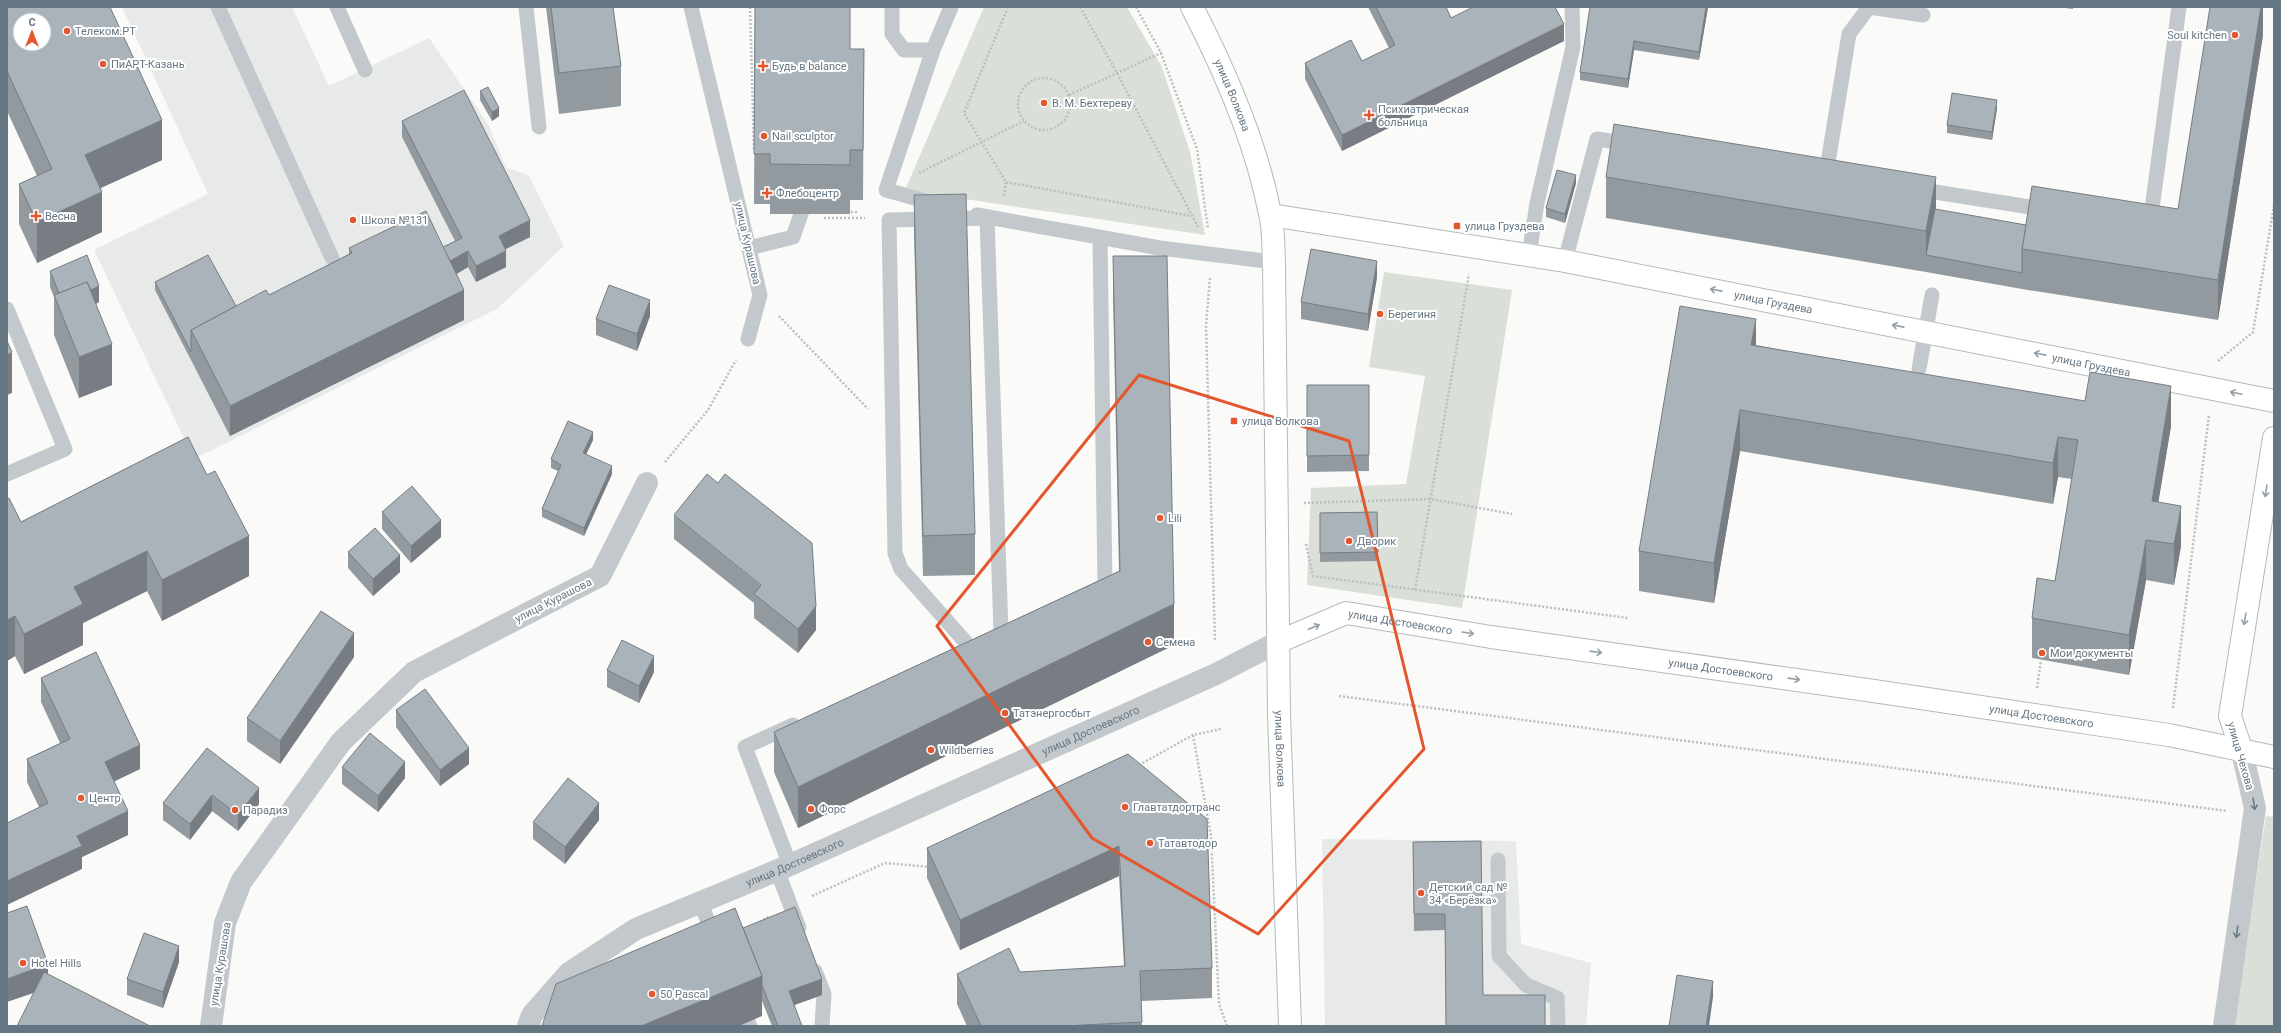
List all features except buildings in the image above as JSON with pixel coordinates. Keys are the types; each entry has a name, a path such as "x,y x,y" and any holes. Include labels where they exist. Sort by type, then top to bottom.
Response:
{"street":[{"name":"улица Волкова","path":"1192,7 1206,35 1252,145 1271,215 1274,262 1278,642 1290,1026"},
{"name":"улица Груздева","path":"1271,215 1565,261 2274,400"},
{"name":"улица Чехова","path":"2224,1026 2255,808 2242,752 2230,716 2274,438"},
{"name":"улица Курашова","path":"211,1026 225,923 241,882 341,742 414,672 600,576 647,483"},
{"name":"улица Достоевского","path":"528,1026 532,1015 569,973 636,929 784,867 1216,674 1278,642 1346,613 1491,637 1867,690 2169,735 2242,752 2274,757"}],"lane":[{"path":"218,7 332,258"},
{"path":"337,7 364,70"},
{"path":"526,7 539,127"},
{"name":"улица Курашова","path":"691,7 760,295 748,338"},
{"path":"892,7 892,34 904,50 933,50"},
{"path":"951,7 933,50 886,190 987,218 1100,238 1274,262"},
{"path":"1528,255 1537,203 1573,47 1572,7"},
{"path":"1826,175 1849,34 1869,7 1923,15"},
{"path":"2134,224 2149,226 2179,7"},
{"path":"1565,261 1597,139 1645,146"},
{"path":"1810,172 1842,177"},
{"path":"1904,187 2066,213"},
{"path":"749,248 793,237 801,214"},
{"path":"985,639 987,218"},
{"path":"985,639 902,569 895,553 889,220 987,218"},
{"path":"1078,598 1106,586 1100,238"},
{"path":"1919,369 1932,295"},
{"path":"7,309 64,449 7,474"},
{"path":"954,653 1015,626"},
{"path":"803,721 745,747 784,867 790,905 803,939"},
{"path":"1498,860 1499,956 1526,985 1557,998 1558,1026"},
{"path":"700,902 721,954"},
{"path":"811,960 824,994 822,1026"}],"path":[{"path":"750,7 754,157"},
{"path":"1008,7 964,113 1006,182 1192,216"},
{"path":"1080,7 1117,73 1212,254"},
{"path":"1136,7 1161,53 1197,149 1212,254 1206,326 1215,644"},
{"path":"1069,95 1161,53"},
{"path":"1045,77 1055,80 1063,86 1069,95 1070,107 1066,119 1057,127 1045,130 1033,128 1024,121 1018,112 1017,102 1020,92 1026,84 1035,79 1045,77"},
{"path":"886,190 1024,121"},
{"path":"2173,708 2208,417 2216,389 2218,360 2253,332 2274,205"},
{"path":"842,212 857,212"},
{"path":"848,218 868,218 868,212"},
{"path":"1416,590 1470,268"},
{"path":"760,295 868,408"},
{"path":"647,483 708,410 748,338"},
{"path":"2200,416 2208,417"},
{"path":"1298,503 1430,500 1512,514"},
{"path":"1305,540 1313,576 1628,618"},
{"path":"1339,696 2234,812"},
{"path":"1136,767 1193,735 1221,729"},
{"path":"1193,735 1211,836 1219,1004 1227,1026"},
{"path":"1205,831 1211,836"},
{"path":"757,923 790,905 885,863 928,868 936,864"}],"highlighted area":[{"path":"1139,375 1349,441 1424,749 1258,934 1092,838 937,626"}],"shaded area":[{"name":"Школа №131","path":"122,7 292,7 329,86 429,38 488,124 506,167 529,176 564,246 497,309 194,459 94,250 208,194"},
{"path":"984,7 1127,7 1162,67 1190,152 1205,235 905,190"},
{"path":"1384,272 1512,290 1462,608 1307,585 1311,488 1406,484 1425,376 1369,367"},
{"path":"2266,816 2274,817 2274,1026 2233,1026"},
{"name":"Детский сад № 34 «Берёзка»","path":"1322,839 1516,841 1521,944 1591,963 1586,1026 1325,1026"}],"place":[{"name":"Телеком.РТ","path":"67,31"},
{"name":"Soul kitchen","path":"2235,35"},
{"name":"ПиАРТ-Казань","path":"103,64"},
{"name":"Будь в balance","path":"763,66"},
{"name":"В. М. Бехтереву","path":"1044,103"},
{"name":"Психиатрическая больница","path":"1369,115"},
{"name":"Nail sculptor","path":"764,136"},
{"name":"Флебоцентр","path":"767,193"},
{"name":"Весна","path":"36,216"},
{"name":"Школа №131","path":"353,220"},
{"name":"улица Груздева","path":"1457,226"},
{"name":"Берегиня","path":"1380,314"},
{"name":"улица Волкова","path":"1234,421"},
{"name":"Lili","path":"1160,518"},
{"name":"Дворик","path":"1349,541"},
{"name":"Семена","path":"1148,642"},
{"name":"Мои документы","path":"2042,653"},
{"name":"Татэнергосбыт","path":"1005,713"},
{"name":"Wildberries","path":"931,750"},
{"name":"Центр","path":"81,798"},
{"name":"Главтатдортранс","path":"1125,807"},
{"name":"Форс","path":"811,809"},
{"name":"Парадиз","path":"235,810"},
{"name":"Татавтодор","path":"1150,843"},
{"name":"Детский сад № 34 «Берёзка»","path":"1421,893"},
{"name":"Hotel Hills","path":"23,963"},
{"name":"50 Pascal","path":"652,994"}]}
